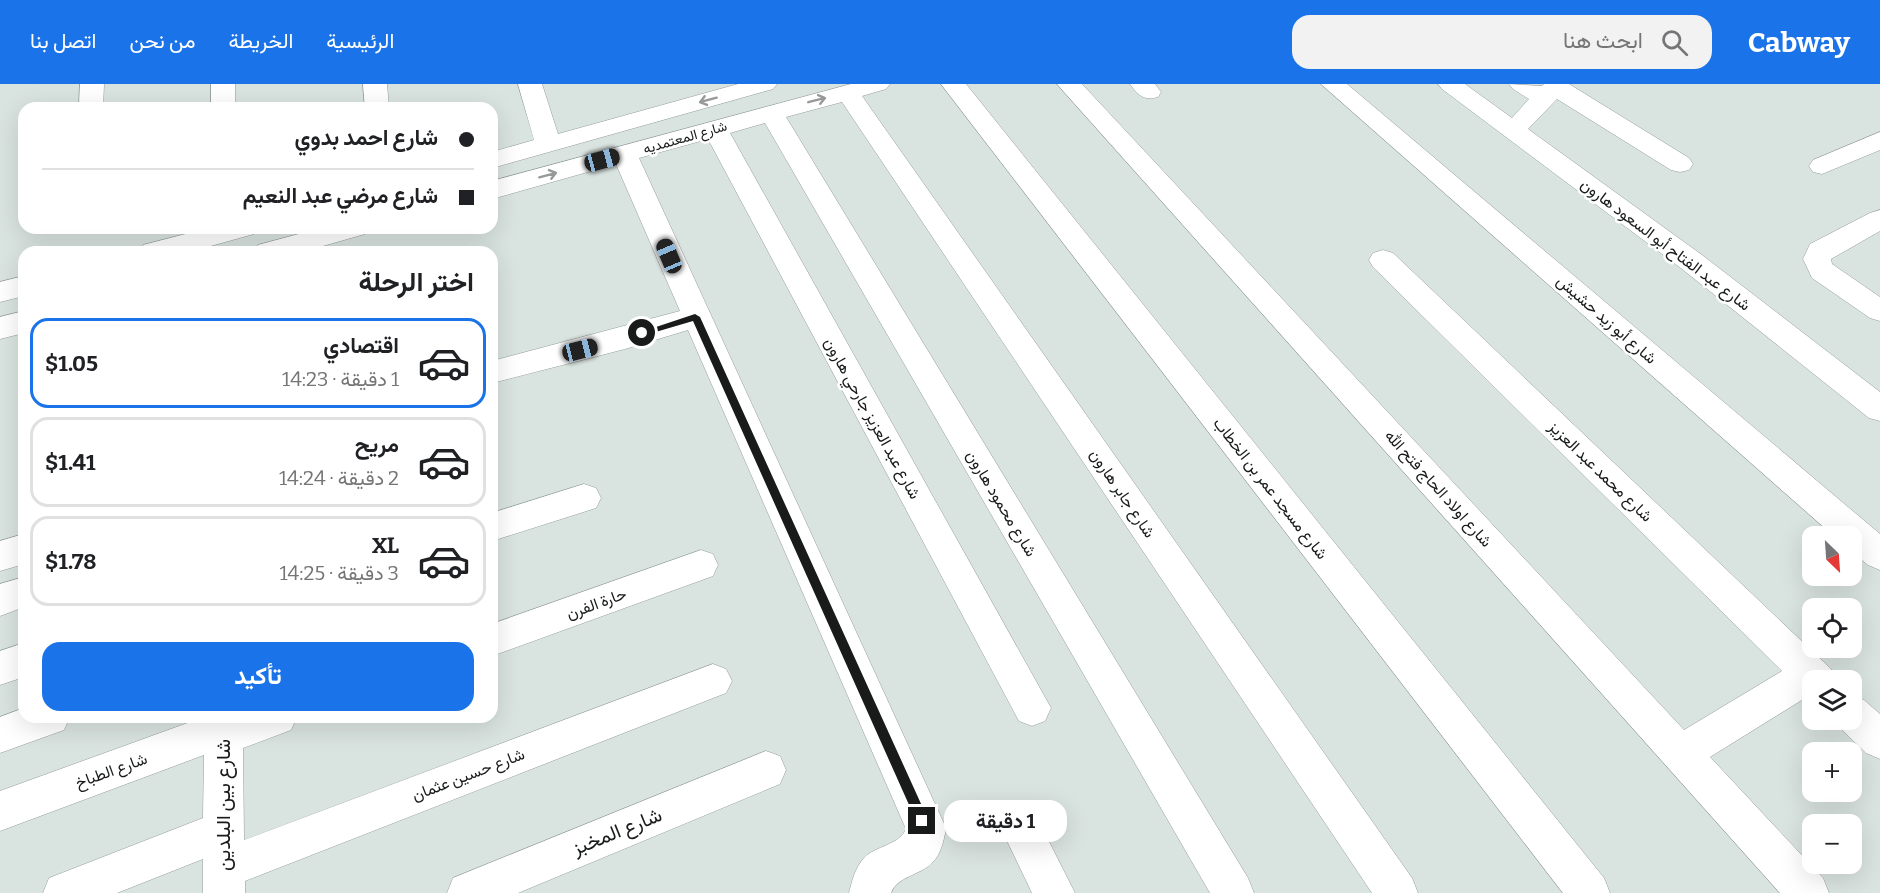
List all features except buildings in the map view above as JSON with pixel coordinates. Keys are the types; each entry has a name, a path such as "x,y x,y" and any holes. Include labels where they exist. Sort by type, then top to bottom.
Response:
{"street":[{"path":"92,102 93,84"},
{"path":"223,84 224,102"},
{"path":"375,84 376,102"},
{"path":"530,84 548,144"},
{"name":"شارع مسجد عمر بن الخطاب","path":"953,84 1589,893"},
{"name":"شارع اولاد الحاج فتح الله","path":"1069,84 1808,893"},
{"name":"شارع أبو زيد حشيش","path":"1333,84 1880,555"},
{"name":"شارع عبد الفتاح أبو السعود هارون","path":"1450,84 1692,262 1880,409"},
{"path":"1521,84 1552,90 1680,164"},
{"name":"شارع المعتمديه","path":"498,158 548,144 768,98 863,88"},
{"name":"شارع جابر هارون","path":"863,88 1397,893"},
{"path":"1514,130 1552,90"},
{"name":"شارع المعتمديه","path":"498,188 715,129 768,98"},
{"name":"شارع محمود هارون","path":"768,98 1233,893"},
{"name":"شارع عبد العزيز جارحي هارون","path":"715,129 1032,708"},
{"path":"1822,166 1880,140"},
{"path":"624,154 695,317 926,828 923,844 919,850 884,866 876,874 870,893"},
{"path":"1880,219 1820,251 1816,256 1822,271 1880,311"},
{"path":"174,246 217,234"},
{"path":"290,246 333,234"},
{"name":"شارع محمد عبد العزيز","path":"1383,260 1808,670"},
{"path":"0,292 18,288"},
{"path":"498,370 625,338 695,317"},
{"path":"0,328 18,324"},
{"path":"498,525 584,498"},
{"path":"0,556 18,551"},
{"name":"حارة الفرن","path":"498,638 701,565"},
{"path":"0,600 18,594"},
{"path":"0,668 18,662"},
{"name":"شارع حسين عثمان","path":"64,893 224,864 713,681"},
{"path":"1681,753 1802,684"},
{"path":"0,735 34,723"},
{"path":"223,728 248,723"},
{"path":"1862,723 1880,741"},
{"name":"شارع بين البلدين","path":"223,728 224,864"},
{"name":"شارع الطباخ","path":"0,811 223,728"},
{"name":"شارع المخبز","path":"468,893 766,770"},
{"path":"1019,824 1054,893"}],"route":[{"path":"642,333 695,317 922,821"}]}
